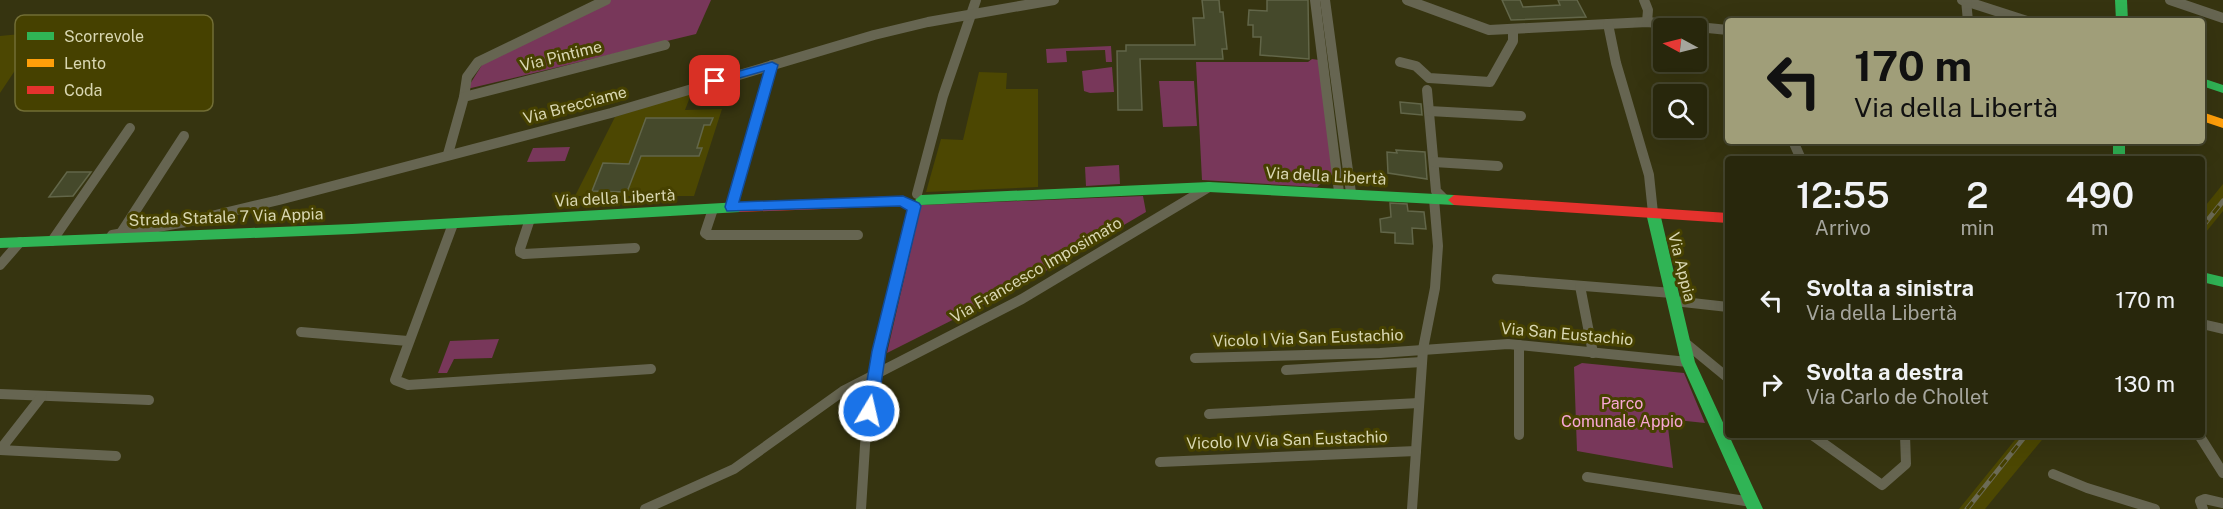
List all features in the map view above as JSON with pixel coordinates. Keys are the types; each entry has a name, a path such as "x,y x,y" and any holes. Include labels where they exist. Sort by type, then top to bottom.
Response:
{"main road":[{"path":"2121,0 2122,18"},
{"path":"2205,83 2223,89"},
{"path":"2205,117 2223,124"},
{"name":"Via della Libertà","path":"453,224 731,207 1209,187 1345,193 1725,218"},
{"name":"Via Appia","path":"1653,213 1688,362 1754,506"},
{"name":"Strada Statale 7 Via Appia","path":"0,243 453,224"},
{"path":"2205,278 2223,282"}],"street":[{"name":"Via Pintime","path":"448,154 470,68 606,0"},
{"path":"861,509 866,430 875,374 914,200 944,96 976,0"},
{"name":"Via Brecciame","path":"95,239 186,222 279,200 611,113 874,35 1054,0"},
{"path":"1316,0 1345,193"},
{"path":"1325,0 1345,193"},
{"path":"1407,0 1489,30 1647,22 1725,30"},
{"path":"1644,0 1648,10 1647,22"},
{"path":"1968,18 1965,0 2015,18"},
{"path":"2170,0 2223,18"},
{"name":"Via Appia","path":"1608,24 1616,63 1649,175 1653,213"},
{"path":"1400,62 1416,66 1429,78 1490,82 1513,40 1513,29"},
{"name":"Via Pintime","path":"464,97 665,45"},
{"path":"731,207 772,65"},
{"path":"1412,509 1423,349 1435,288 1438,246 1439,199 1436,191 1427,90"},
{"path":"1429,111 1521,117"},
{"path":"52,241 130,128"},
{"path":"121,233 184,136"},
{"path":"1434,162 1498,166"},
{"name":"Via Francesco Imposimato","path":"645,509 734,469 843,391 1022,299 1209,187"},
{"path":"713,208 705,233 708,235 858,235"},
{"path":"530,219 520,249 520,252 524,254 635,248"},
{"path":"179,236 176,228 186,222"},
{"path":"453,224 395,380 408,385 651,369"},
{"path":"0,265 20,242"},
{"path":"1497,279 1673,297 1725,306"},
{"path":"1580,286 1593,353"},
{"path":"2205,325 2223,329"},
{"path":"301,332 408,341"},
{"path":"1683,340 1725,375"},
{"name":"Via San Eustachio","path":"1423,349 1476,345 1520,345 1688,362"},
{"path":"1520,345 1520,435"},
{"name":"Vicolo I Via San Eustachio","path":"1195,358 1380,353 1423,349"},
{"path":"1286,369 1422,362"},
{"path":"0,394 149,400"},
{"path":"42,396 0,450 116,456"},
{"path":"1209,414 1419,403"},
{"path":"1816,438 1882,485 1906,464 1905,438"},
{"path":"2201,438 2223,473"},
{"name":"Vicolo IV Via San Eustachio","path":"1160,462 1416,451"},
{"path":"2053,474 2087,488 2155,509"},
{"path":"1587,477 1754,506"},
{"path":"2203,509 2200,501 2205,498 2223,502"}],"shaded area":[{"path":"15,35 15,70 0,93 0,36"},
{"path":"979,72 1007,73 1006,89 1038,89 1038,187 926,192 941,139 963,140"},
{"path":"692,92 685,110 722,109 694,196 575,196 615,117"},
{"path":"2223,184 2223,211 2205,233 2205,206"},
{"path":"2017,438 2044,438 1985,509 1959,509"}],"green space":[{"path":"609,0 711,0 696,34 467,89 485,60"},
{"path":"1111,46 1112,62 1106,62 1105,50 1066,51 1067,62 1047,63 1046,49"},
{"path":"1312,59 1319,60 1334,173 1317,187 1202,180 1196,62 1308,62"},
{"path":"1112,67 1114,92 1084,91 1082,71"},
{"path":"1159,81 1194,81 1197,126 1163,127"},
{"path":"570,147 565,161 527,162 533,148"},
{"path":"1119,165 1120,184 1086,186 1085,167"},
{"path":"1143,196 1146,212 1020,286 887,353 921,205"},
{"path":"499,339 492,358 454,359 447,373 438,373 450,341"},
{"name":"Parco Comunale Appio","path":"1582,363 1684,373 1705,423 1667,419 1673,468 1577,451 1574,367"}],"building":[{"path":"1202,0 1219,0 1220,12 1223,12 1227,49 1222,49 1223,59 1140,59 1142,110 1118,110 1117,51 1126,51 1126,45 1195,45 1193,18 1204,18"},
{"path":"1267,0 1308,0 1309,59 1260,55 1261,37 1253,37 1253,25 1248,25 1249,10 1267,11"},
{"path":"1502,0 1520,0 1523,7 1560,5 1558,0 1577,0 1586,17 1511,20"},
{"path":"1400,102 1421,104 1422,115 1401,113"},
{"path":"646,118 713,118 710,125 704,125 697,148 702,148 699,156 641,156 627,192 592,191 603,163 629,164"},
{"path":"1396,150 1425,152 1427,179 1388,173 1387,152 1397,153"},
{"path":"67,172 91,172 73,196 49,197"},
{"path":"1390,203 1407,204 1408,211 1424,212 1426,229 1412,228 1413,244 1395,243 1395,233 1381,232 1380,219 1391,217"}],"railway":[{"path":"2205,223 2223,201"},
{"path":"1967,509 2024,438"}],"traffic: fast":[{"path":"2121,0 2122,18"},
{"path":"2205,83 2223,89"},
{"path":"2119,144 2119,156"},
{"path":"921,200 1209,187 1454,200"},
{"path":"0,243 352,229 740,207"},
{"path":"1653,213 1688,362 1755,509"},
{"path":"2205,278 2223,282"}],"traffic: slow":[{"path":"2205,117 2223,124"}],"traffic: jam":[{"path":"1454,200 1725,218"},
{"path":"740,207 903,201"}],"route":[{"path":"715,81 772,65 731,207 903,201 906,205 914,206 879,351 869,411"}]}
